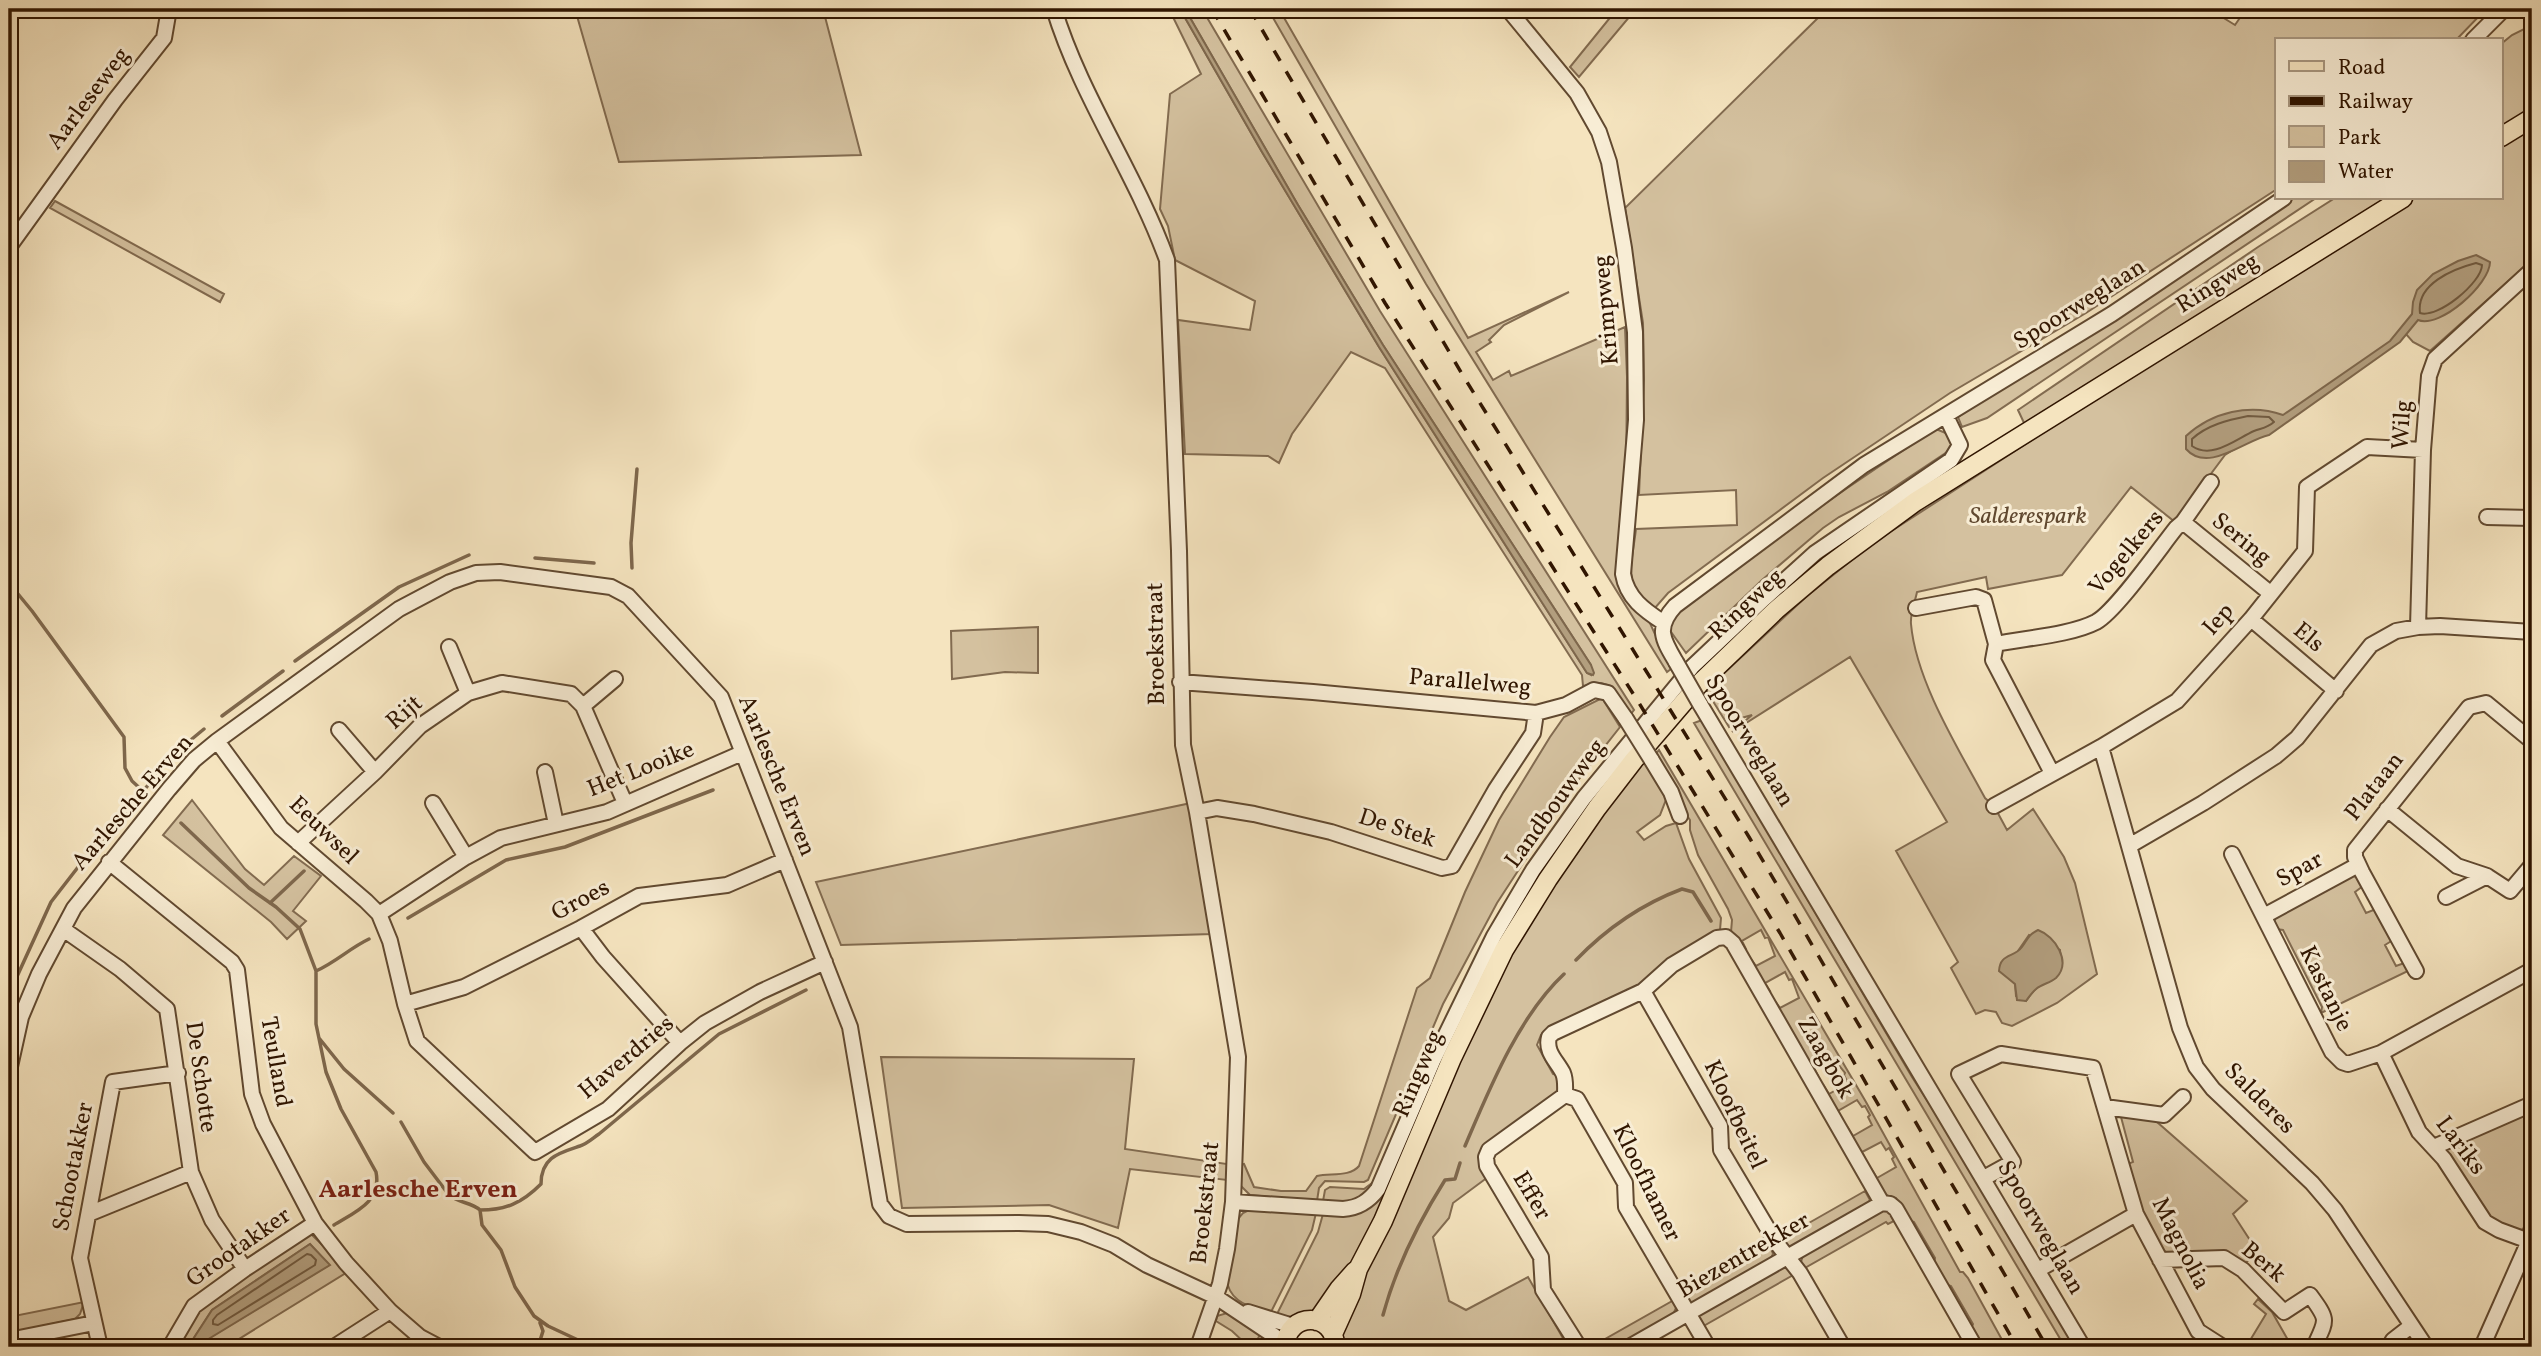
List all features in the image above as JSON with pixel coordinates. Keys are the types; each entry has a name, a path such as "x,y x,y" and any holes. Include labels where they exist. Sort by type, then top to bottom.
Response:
{"main road":[{"path":"2502,136 2532,118"},
{"name":"Ringweg","path":"1334,1340 1358,1269 1383,1221 1452,1058 1504,950 1597,808 1701,682 1776,610 1828,566 1915,502 2400,200"},
{"name":"Ringweg","path":"1317,1321 1339,1289 1358,1269"},
{"path":"1285,1345 1293,1326 1303,1321 1317,1321 1328,1326 1334,1340"}],"street":[{"name":"Aarleseweg","path":"9,247 164,37 169,9"},
{"name":"Broekstraat","path":"1054,9 1064,42 1155,226 1167,261 1179,551 1183,745 1198,813 1238,1057 1233,1202 1227,1249 1216,1297 1198,1347"},
{"name":"Krimpweg","path":"1508,9 1577,93 1599,132 1609,162 1635,332 1636,420 1623,574 1625,586 1636,602 1664,623"},
{"path":"2475,38 2504,9"},
{"name":"Spoorweglaan","path":"2083,1347 1676,663 1664,641 1664,623 1675,606 1864,465 2112,314 2281,200"},
{"name":"Wilg","path":"2418,627 2423,450 2429,376 2435,359 2532,270"},
{"name":"Landbouwweg","path":"1233,1202 1343,1209 1359,1206 1371,1199 1378,1189 1460,1002 1494,936 1533,870 1584,798 1692,667 1765,598 1815,553 1958,453 1961,445 1945,416"},
{"name":"Iep","path":"1994,806 2177,701 2251,619 2305,551 2307,487 2367,447 2423,450"},
{"name":"Vogelkers","path":"1996,644 2082,627 2099,620 2183,522 2211,482"},
{"path":"2487,517 2532,518"},
{"name":"Sering","path":"2183,522 2270,593"},
{"name":"Aarlesche Erven","path":"9,1071 21,1017 39,974 74,908 194,760 217,741 399,609 450,582 475,573 500,572 611,587 628,596 721,697 850,1027 880,1204 889,1216 907,1224 1048,1224 1081,1232 1115,1245 1147,1265 1216,1297"},
{"path":"1916,608 1976,597 1984,600 1996,644 1993,660 2052,773"},
{"name":"Els","path":"2251,619 2336,691"},
{"path":"2129,846 2276,756 2297,738 2371,645 2396,631 2418,627 2532,632"},
{"path":"449,646 468,693"},
{"path":"615,679 583,706 625,803"},
{"name":"Parallelweg","path":"1180,682 1536,713 1566,705 1594,690 1608,693 1671,792 1679,816"},
{"name":"Rijt","path":"298,843 420,726 468,693 502,683 571,694 583,706"},
{"name":"Plataan","path":"2358,865 2355,850 2469,707 2486,703 2532,741"},
{"name":"De Stek","path":"1198,813 1217,808 1254,814 1331,832 1442,868 1452,866 1496,789 1533,733 1536,713"},
{"path":"339,730 375,772"},
{"name":"Eeuwsel","path":"217,741 281,828 379,914"},
{"name":"Salderes","path":"2101,747 2180,1028 2196,1066 2213,1089 2312,1183 2335,1210 2427,1347"},
{"name":"Het Looike","path":"379,914 501,838 607,812 742,752"},
{"name":"Het Looike","path":"545,772 556,824"},
{"path":"433,803 466,858"},
{"path":"2386,809 2457,866 2487,876 2510,891 2532,865"},
{"name":"Kastanje","path":"2232,854 2332,1052 2348,1065 2381,1053 2532,970"},
{"name":"Groes","path":"405,1004 464,987 639,896 727,886 785,860"},
{"name":"Teulland","path":"109,862 232,962 239,979 253,1094 263,1124 315,1223 346,1263 390,1311 420,1337 439,1347"},
{"path":"2358,865 2416,971"},
{"name":"Spar","path":"2264,916 2358,865"},
{"path":"2446,897 2487,876"},
{"name":"Haverdries","path":"379,914 390,941 417,1041 535,1152 608,1110 705,1023 760,992 825,962"},
{"path":"581,928 603,957 680,1043"},
{"name":"De Schotte","path":"63,929 120,969 167,1009 191,1172 212,1220 245,1269"},
{"name":"Kloofhamer","path":"1708,1347 1626,1207 1625,1183 1598,1135 1577,1099 1565,1095 1565,1081 1548,1049 1549,1037 1553,1033 1643,991 1672,965 1717,939 1726,937"},
{"name":"Zaagbok","path":"1726,937 1733,943 1882,1203 1890,1204 1896,1209 1975,1347"},
{"name":"Kloofbeitel","path":"1643,991 1720,1126 1721,1150 1774,1241 1800,1273 1843,1347"},
{"name":"Lariks","path":"2381,1053 2419,1132 2444,1159 2485,1222 2499,1230 2531,1238"},
{"name":"Magnolia","path":"1984,1178 2013,1162 1959,1074 2001,1054 2094,1068 2136,1214 2198,1331 2223,1347"},
{"name":"Schootakker","path":"100,1347 80,1258 91,1213 113,1082 178,1073"},
{"name":"Effer","path":"1565,1095 1489,1150 1486,1157 1487,1166 1541,1257 1544,1290 1578,1347"},
{"path":"2105,1107 2164,1115 2183,1097"},
{"path":"2434,1147 2532,1104"},
{"path":"91,1213 191,1172"},
{"name":"Biezentrekker","path":"1629,1347 1882,1203"},
{"path":"2038,1270 2136,1214"},
{"name":"Grootakker","path":"170,1347 194,1306 315,1223"},
{"path":"2482,1347 2531,1238"},
{"name":"Berk","path":"2160,1260 2224,1258 2243,1270 2284,1312 2310,1295 2324,1314 2325,1322 2314,1347"},
{"name":"Broekstraat","path":"1216,1297 1285,1345"},
{"name":"Broekstraat","path":"1233,1307 1293,1326"},
{"path":"334,1347 390,1311"},
{"path":"9,1340 94,1323"},
{"path":"2389,1347 2393,1340 2411,1326"}],"green space":[{"path":"575,9 823,9 861,155 619,162"},
{"path":"1169,9 1180,9 1379,347 1587,673 1591,675 1591,665 1383,345 1298,205 1185,9 1202,9 1380,311 1634,710 1630,715 1608,685 1601,683 1583,686 1582,675 1385,368 1351,352 1292,434 1279,463 1268,456 1185,454 1178,320 1250,330 1255,301 1175,260 1168,226 1160,209 1170,94 1201,74"},
{"path":"1268,9 1279,9 1468,338 1569,292 1504,325 1489,340 1491,342 1476,352 1493,380 1509,371 1511,376 1625,327 1626,479 1617,580 1632,605 1649,621 1671,669 1667,672 1426,284"},
{"path":"1617,9 1636,9 1579,77 1570,67"},
{"path":"1827,9 2209,9 2235,25 2246,9 2486,9 2458,38 2275,38 2275,190 2086,313 1950,393 1823,478 1668,593 1655,608 1644,600 1633,583 1631,564 1636,529 1737,525 1736,490 1639,495 1644,380 1643,323 1625,208"},
{"name":"Salderespark","path":"2532,25 2532,260 2430,351 2413,342 2406,334 2286,417 2225,455 2175,522 2131,487 2062,575 1988,589 1986,577 1917,592 1911,620 1915,646 1929,691 1985,798 1994,806 2007,830 2033,809 2064,857 2075,883 2097,974 2057,1003 2012,1026 2002,1023 1996,1012 1985,1010 1976,1014 1951,968 1958,962 1896,851 1947,822 1850,657 1732,732 1752,715 1738,719 1729,727 1706,690 1807,596 1873,543 2032,440 2018,410 2332,200 2502,200 2502,43","holes":["2029,935 2060,950 2057,974 2036,989 2026,1001 2016,996 2015,984 2009,978 2018,951"]},
{"path":"2287,200 2313,200 1987,418 1962,427 1958,417"},
{"path":"55,201 224,294 220,302 50,208"},
{"path":"1936,429 1948,434 1953,443 1947,452 1887,492 1823,528 1762,580 1686,653 1669,629 1673,616 1683,606 1808,515"},
{"path":"1038,627 1038,673 1005,672 952,679 951,631"},
{"path":"1602,698 1620,727 1572,788 1497,903 1443,1004 1368,1180 1325,1181 1319,1188 1317,1201 1250,1195 1239,1184 1239,1165 1244,1164 1254,1187 1281,1191 1306,1191 1317,1176 1345,1173 1359,1166 1417,988 1430,978 1465,892 1499,820 1564,717"},
{"path":"1702,720 1912,1077 1990,1198 2077,1347 2065,1347 1694,723"},
{"path":"1659,750 1866,1102 1960,1272 1968,1278 2006,1347 1982,1347 1971,1329 1973,1324 1951,1286 1945,1284 1934,1264 1935,1258 1914,1222 1909,1220 1896,1198 1883,1194 1869,1172 1872,1170 1877,1178 1896,1167 1889,1148 1886,1150 1881,1142 1862,1152 1866,1161 1863,1162 1845,1130 1848,1128 1853,1136 1872,1125 1868,1117 1870,1115 1865,1106 1862,1107 1857,1100 1838,1111 1842,1119 1839,1120 1821,1088 1824,1086 1829,1094 1848,1083 1845,1073 1833,1058 1814,1068 1818,1076 1815,1078 1772,1003 1775,1001 1780,1008 1799,998 1792,979 1789,980 1785,972 1765,983 1770,991 1766,993 1748,961 1751,959 1756,966 1775,956 1768,937 1765,938 1761,930 1742,941 1746,949 1742,951 1731,932 1732,920 1728,909 1698,855 1690,830 1690,820 1655,755"},
{"path":"1642,758 1667,797 1660,815 1637,832 1644,840 1676,823 1689,859 1721,918 1720,930 1635,991 1541,1035 1537,1045 1553,1074 1559,1076 1558,1092 1482,1150 1479,1160 1488,1177 1453,1203 1449,1218 1433,1237 1449,1301 1466,1310 1528,1277 1568,1347 1343,1347 1340,1329 1476,1024 1536,908"},
{"path":"192,800 245,869 264,885 294,856 321,876 293,911 306,921 287,939 271,922 163,835"},
{"path":"1191,803 1212,934 841,945 816,882"},
{"path":"2353,875 2363,886 2355,892 2366,913 2376,909 2393,940 2385,945 2396,966 2407,962 2410,970 2321,1013 2322,1007 2283,930 2276,929 2274,916"},
{"path":"881,1057 1134,1059 1125,1149 1227,1164 1227,1180 1130,1169 1118,1228 1049,1205 902,1208"},
{"path":"2532,1106 2532,1219 2518,1234 2489,1216 2443,1150"},
{"path":"2112,1112 2157,1118 2157,1122 2247,1201 2233,1214 2257,1251 2243,1266 2213,1254 2161,1252 2138,1215 2125,1165 2133,1162 2121,1117 2112,1118"},
{"path":"1376,1180 1354,1200 1323,1201 1325,1190 1330,1187 1364,1189"},
{"path":"1385,1186 1389,1188 1357,1254 1318,1310 1294,1317 1276,1316 1318,1232 1323,1214"},
{"path":"1865,1191 1870,1200 1866,1206 1790,1248 1784,1247 1779,1240"},
{"path":"1251,1209 1316,1213 1312,1230 1270,1314 1248,1306 1236,1298 1231,1293 1226,1277 1237,1220"},
{"path":"1884,1210 1890,1212 1896,1220 1888,1224 1886,1222 1803,1269 1803,1255"},
{"path":"310,1233 349,1271 226,1347 199,1347 201,1343 329,1265 310,1244 212,1310 188,1347 175,1347 200,1306"},
{"path":"1770,1245 1773,1254 1770,1260 1694,1303 1687,1301 1682,1295"},
{"path":"1783,1266 1795,1274 1700,1328 1698,1318 1703,1311"},
{"path":"2258,1299 2272,1312 2292,1347 2246,1347 2266,1314 2254,1304"},
{"path":"1674,1300 1676,1308 1672,1317 1618,1347 1591,1347"},
{"path":"84,1302 75,1319 9,1333 9,1317"},
{"path":"1227,1313 1262,1331 1255,1344 1247,1345 1216,1321 1217,1316"}],"water":[{"path":"1180,9 1185,9 1298,205 1383,345 1591,665 1593,675 1587,673 1379,347"},
{"path":"2476,255 2490,262 2488,271 2482,282 2462,303 2439,318 2418,320 2400,342 2269,435 2216,457 2195,456 2186,449 2186,436 2219,416 2245,410 2270,411 2283,415 2390,341 2412,314 2417,290 2433,274"},
{"path":"2038,930 2050,938 2059,950 2062,957 2061,972 2054,980 2035,990 2026,1001 2017,1000 2015,984 1999,971 2000,965"},
{"path":"310,1244 330,1265 199,1347 188,1347 212,1310"}],"waterway":[{"path":"632,568 631,543 637,469"},
{"path":"295,661 399,587 469,555"},
{"path":"535,558 594,563"},
{"path":"9,583 124,737 125,768 132,781 144,792"},
{"path":"222,716 283,671"},
{"path":"103,839 175,753 204,729"},
{"path":"408,918 506,860 565,847 713,790"},
{"path":"181,823 249,888 276,907 300,929 316,971 316,1024 326,1072 341,1109 376,1172 377,1182 371,1199 334,1225"},
{"path":"9,994 51,902 82,862"},
{"path":"270,903 304,871"},
{"path":"1576,960 1625,918 1682,889 1693,892 1711,921"},
{"path":"316,971 369,939"},
{"path":"1465,1146 1506,1055 1532,1011 1564,974"},
{"path":"480,1210 506,1207 527,1196 541,1184 548,1162 599,1134 719,1034 806,990"},
{"path":"319,1038 344,1069 393,1113"},
{"path":"401,1122 424,1162 449,1195 480,1210 482,1225 501,1250 515,1287 534,1316 548,1326 593,1347"},
{"path":"1383,1315 1394,1280 1417,1229 1445,1180 1455,1179 1460,1163"},
{"path":"538,1347 543,1331 540,1323"},
{"path":"1377,1341 1377,1347"}],"railway":[{"path":"1212,9 1385,303 1639,703 1780,933 2017,1347"},
{"path":"1250,9 1462,374 1749,837 2047,1347"}],"district":[{"name":"Aarlesche Erven","path":"418,1190"}]}
